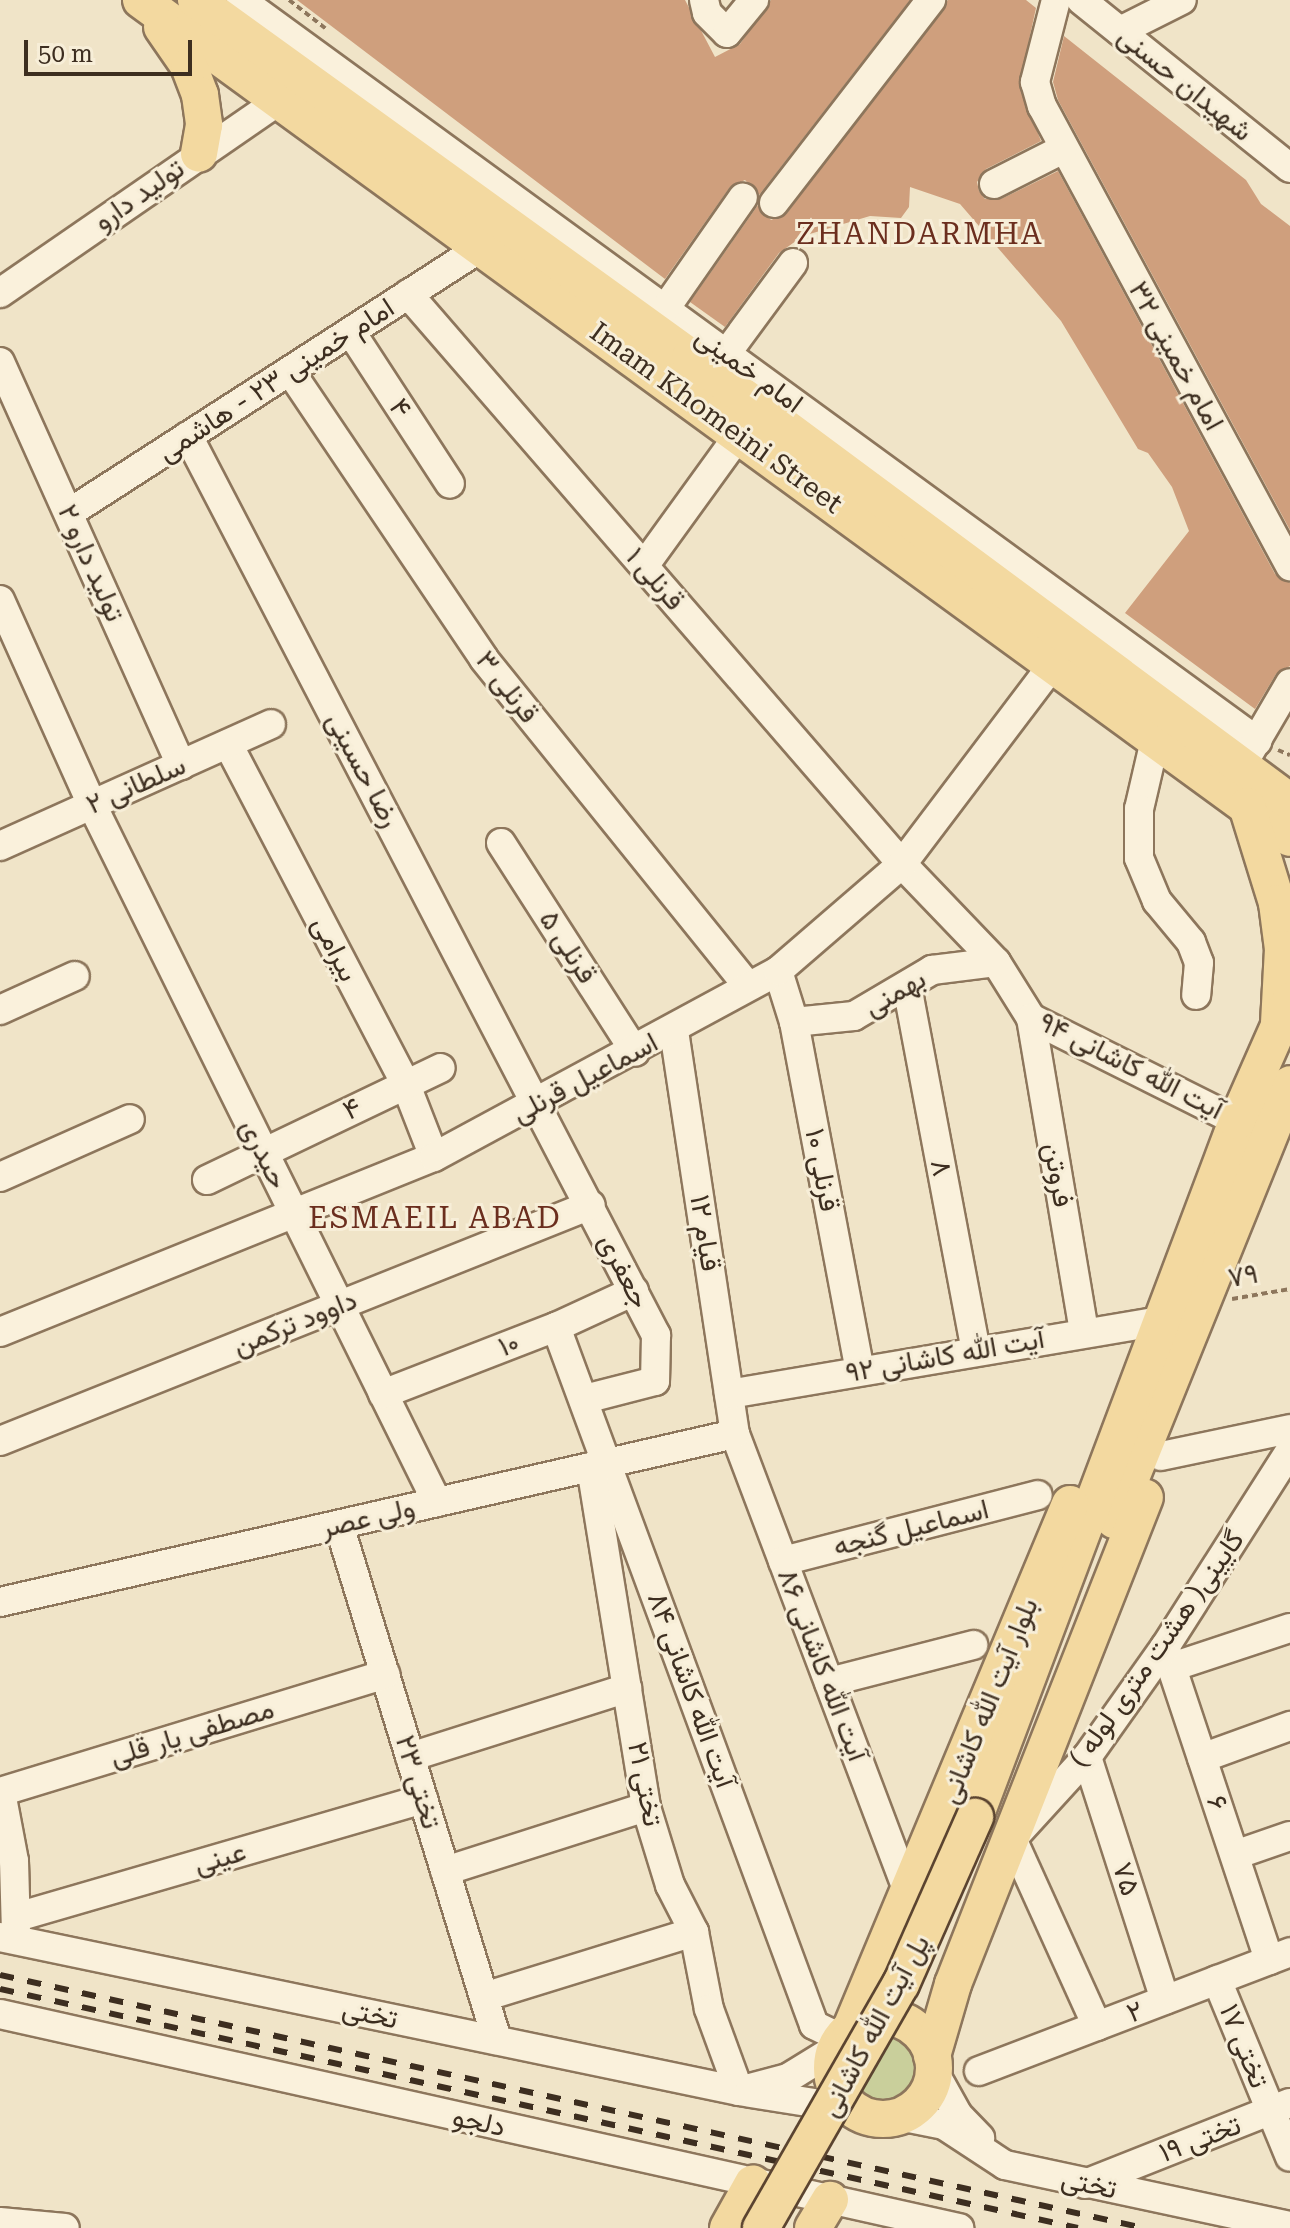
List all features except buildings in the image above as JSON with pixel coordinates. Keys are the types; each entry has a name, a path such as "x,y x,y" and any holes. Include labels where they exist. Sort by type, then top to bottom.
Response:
{"main road":[{"name":"Imam Khomeini Street","path":"196,0 1249,753 1290,802"},
{"name":"Imam Khomeini Street","path":"143,2 1055,662 1290,838"},
{"path":"143,2 189,66 200,95 204,125 199,154"},
{"path":"1249,753 1290,780"},
{"name":"بلوار آیت الله کاشانی","path":"994,1827 1161,1456 1154,1385 1161,1321 1237,1121 1284,1012 1283,949 1277,903 1247,806"},
{"name":"بلوار آیت الله کاشانی","path":"842,2038 883,1958 1084,1469 1154,1385 1202,1304 1290,1084"},
{"name":"بلوار آیت الله کاشانی","path":"933,2063 994,1827 1154,1385"},
{"name":"پل آیت الله کاشانی","path":"761,2228 994,1827"},
{"name":"پل آیت الله کاشانی","path":"787,2228 922,1993 994,1827"},
{"path":"883,1958 893,1991 907,2000 933,2000 953,1984"},
{"path":"878,2018 906,2023 918,2031 933,2063 923,2098 899,2116 875,2119 852,2109 834,2082 842,2038 878,2018"},
{"path":"728,2228 753,2183"}],"street":[{"name":"امام خمینی","path":"241,0 726,354 1249,753"},
{"path":"704,0 707,13 727,33 754,0"},
{"path":"774,203 931,0"},
{"name":"امام خمینی ۳۲","path":"1056,0 1035,82 1063,148 1290,566"},
{"name":"شهیدان حسنی","path":"1081,0 1285,157"},
{"path":"1120,31 1182,0"},
{"name":"تولید دارو","path":"0,293 280,100"},
{"path":"994,184 1063,148"},
{"path":"665,309 743,197"},
{"name":"امام خمینی ۲۳ - هاشمی","path":"69,513 482,247"},
{"path":"726,354 793,263"},
{"name":"قرنلی ۱","path":"408,294 902,864"},
{"name":"۴","path":"351,332 450,484"},
{"name":"تولید دارو ۲","path":"0,362 181,765"},
{"name":"قرنلی ۳","path":"290,371 484,659 748,986"},
{"path":"644,566 739,435"},
{"name":"رضا حسینی","path":"188,436 538,1103"},
{"name":"حیدری","path":"0,600 92,805 437,1502"},
{"name":"اسماعیل قرنلی","path":"0,1332 295,1216 434,1157 674,1031 778,971 902,864 1055,662"},
{"path":"1249,753 1290,683"},
{"name":"۲ سلطانی","path":"0,846 271,724"},
{"path":"1156,736 1139,809 1139,858 1157,901 1191,942 1199,963 1196,995"},
{"name":"بیرامی","path":"228,744 406,1085 434,1157"},
{"name":"قرنلی ۵","path":"501,843 635,1052"},
{"name":"آیت الله کاشانی ۹۴","path":"902,864 996,962 1031,1018 1237,1121"},
{"name":"بهمنی","path":"794,1022 854,1016 932,970 996,962"},
{"name":"قرنلی ۱۰","path":"778,971 794,1022 860,1370"},
{"path":"0,1010 75,976"},
{"name":"۸","path":"907,986 976,1350"},
{"name":"فروتن","path":"1031,1018 1084,1332"},
{"name":"۱۲ قیام","path":"674,1031 735,1434"},
{"name":"۴","path":"207,1180 441,1068"},
{"name":"جعفری","path":"538,1103 656,1335 655,1381 585,1399"},
{"path":"0,1177 130,1119"},
{"name":"داوود ترکمن","path":"0,1441 591,1205"},
{"name":"۱۰","path":"383,1394 556,1327 634,1291"},
{"name":"آیت الله کاشانی ۹۲","path":"729,1394 1161,1321"},
{"name":"آیت الله کاشانی ۸۴","path":"556,1327 585,1399 600,1465 814,2025 842,2038"},
{"path":"1161,1456 1290,1429"},
{"name":"آیت الله کاشانی ۸۶","path":"735,1434 909,1895"},
{"name":"ولی عصر","path":"0,1602 735,1434"},
{"name":"گایینی( هشت متری لوله )","path":"994,1827 1087,1757 1169,1657 1290,1451"},
{"name":"تختی ۲۱","path":"600,1465 627,1688 646,1807 670,1885 694,1932 709,2009 739,2091"},
{"name":"اسماعیل گنجه","path":"783,1561 1038,1495"},
{"name":"تختی ۲۳","path":"339,1525 497,2040"},
{"path":"1169,1657 1290,1628"},
{"path":"829,1682 973,1645"},
{"name":"۶","path":"1169,1657 1235,1855 1280,1956"},
{"name":"مصطفی یار قلی","path":"1,1792 385,1674"},
{"path":"410,1757 627,1688"},
{"path":"1202,1758 1290,1726"},
{"name":"۷۵","path":"1087,1757 1165,2000"},
{"path":"1,1792 11,1932"},
{"name":"عینی","path":"11,1932 423,1799"},
{"path":"445,1871 646,1807"},
{"path":"994,1827 1097,2026"},
{"path":"1235,1855 1290,1836"},
{"name":"تختی","path":"11,1932 739,2091 852,2109"},
{"path":"484,1997 694,1932"},
{"name":"۲","path":"979,2071 1280,1956"},
{"name":"تختی ۱۷","path":"1217,1980 1280,2107 1290,2157"},
{"name":"دلجو","path":"0,2014 753,2183 822,2214 959,2228"},
{"path":"739,2091 788,2078 842,2038"},
{"path":"933,2063 958,2115 1005,2165"},
{"name":"تختی ۱۹","path":"1085,2184 1280,2107"},
{"name":"تختی","path":"899,2116 944,2125 1005,2165 1290,2226"},
{"path":"0,2222 65,2228"}],"path":[{"name":"۷۹","path":"1202,1304 1290,1289"}],"green space":[{"path":"886,2026 911,2038 919,2049 923,2075 899,2104 874,2107 852,2094"}],"railway":[{"path":"0,1975 1144,2228"},
{"path":"0,1989 1078,2228"}],"district":[{"name":"ZHANDARMHA","path":"920,234"},
{"name":"ESMAEIL ABAD","path":"435,1218"}]}
